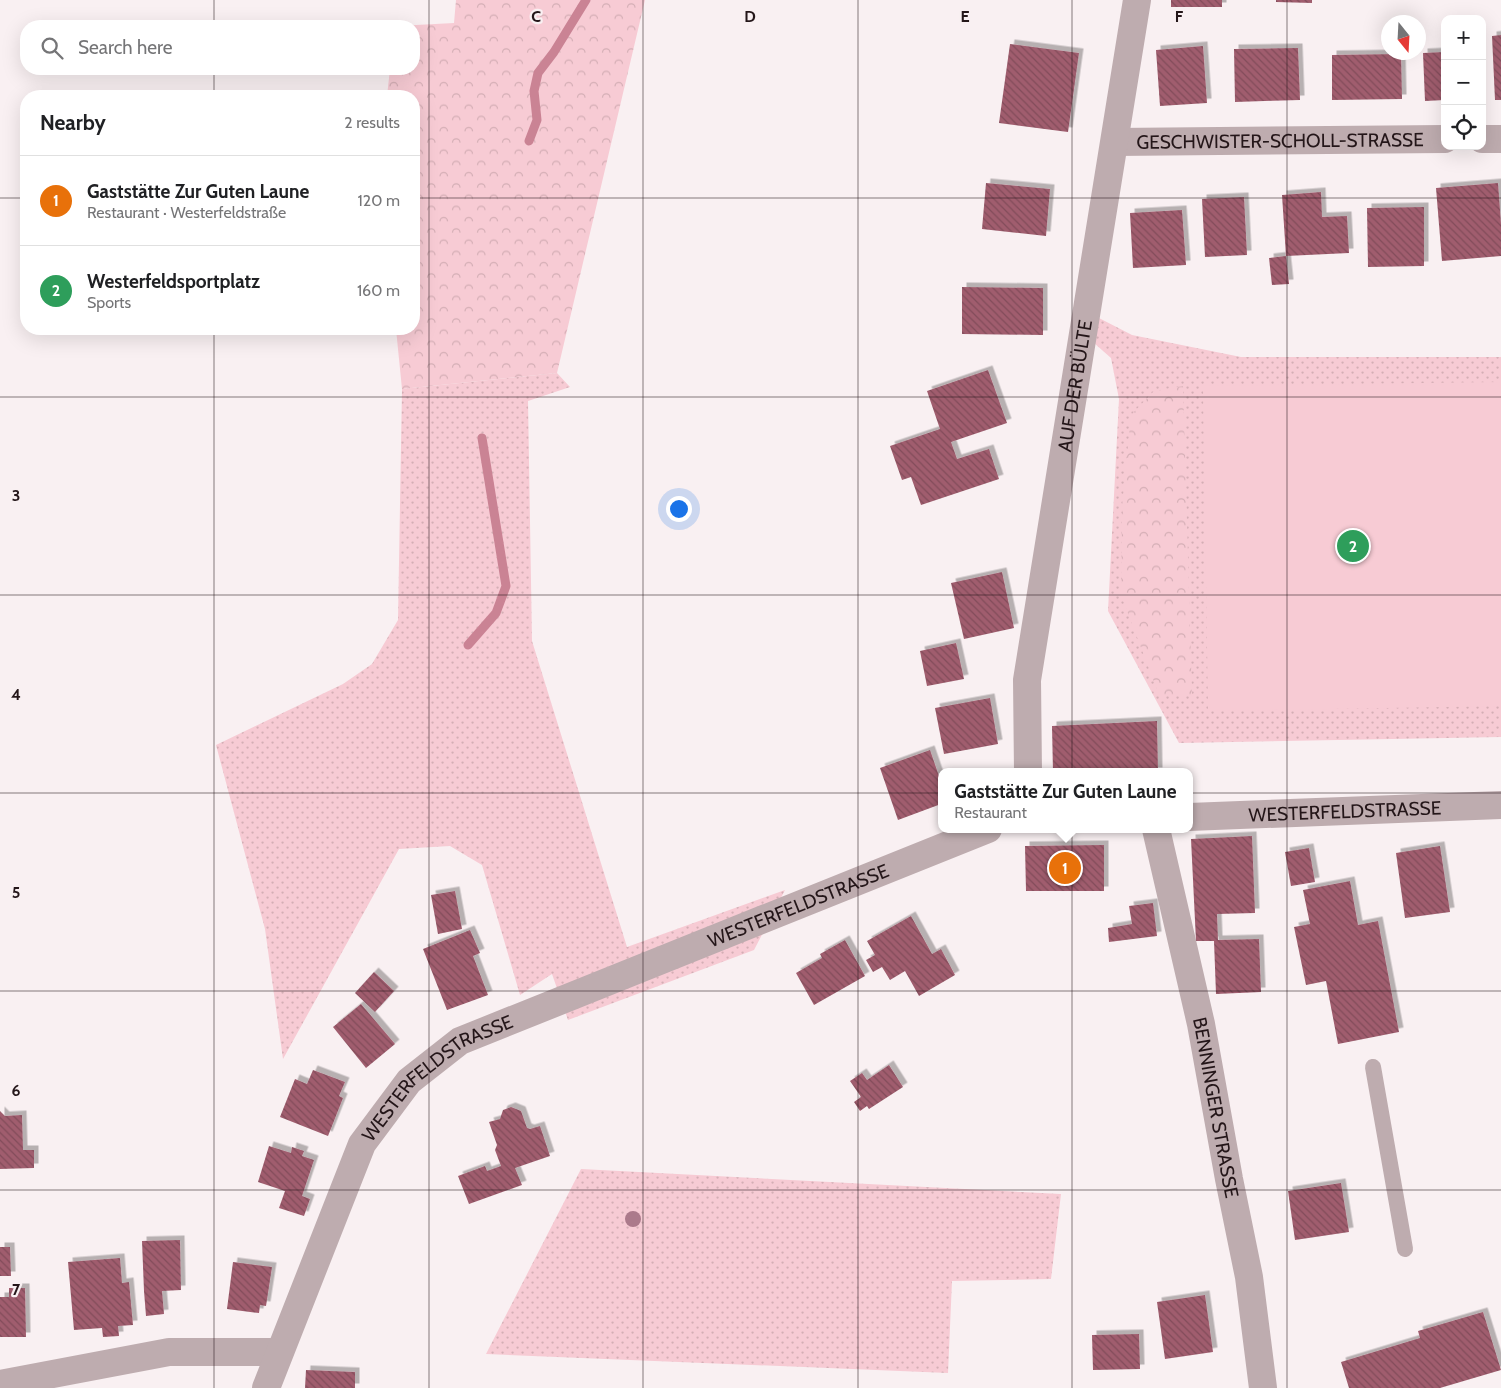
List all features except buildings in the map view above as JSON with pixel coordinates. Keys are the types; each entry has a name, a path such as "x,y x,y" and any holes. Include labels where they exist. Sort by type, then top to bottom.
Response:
{"street":[{"name":"AUF DER BÜLTE","path":"1028,768 1027,680 1137,0"},
{"name":"GESCHWISTER-SCHOLL-STRASSE","path":"1115,142 1441,139"},
{"path":"1486,139 1501,139"},
{"name":"WESTERFELDSTRASSE","path":"1193,817 1501,805"},
{"name":"WESTERFELDSTRASSE","path":"266,1388 362,1144 409,1081 460,1041 978,833"},
{"name":"BENNINGER STRASSE","path":"1157,833 1201,1024 1249,1277 1263,1388"},
{"path":"0,1384 169,1352 280,1352"}],"lane":[{"path":"1373,1067 1406,1249"}],"green space":[{"path":"456,0 645,0 557,373 402,389 397,335 420,335 420,90 388,90 389,75 420,75 420,25 454,23"},
{"path":"1097,317 1132,335 1241,357 1501,357 1501,737 1179,743 1108,611 1119,399 1111,358 1094,343"},
{"path":"557,373 570,387 528,401 532,641 627,947 785,890 754,950 568,1020 552,974 520,995 482,865 450,846 399,849 283,1059 265,929 216,745 343,684 372,664 398,620 402,389"},
{"path":"1501,382 1501,706 1208,711 1203,386"},
{"path":"1183,386 1192,696 1159,695 1121,595 1122,507 1131,415 1154,391"},
{"path":"581,1169 1061,1194 1051,1279 952,1281 948,1373 486,1354"}],"waterway":[{"path":"529,141 537,120 534,91 538,73 554,52 586,0"},
{"path":"468,645 496,613 506,586 482,438"}],"place":[{"name":"Westerfeldsportplatz","path":"1353,546"},
{"name":"Gaststätte Zur Guten Laune","path":"1065,868"}]}
